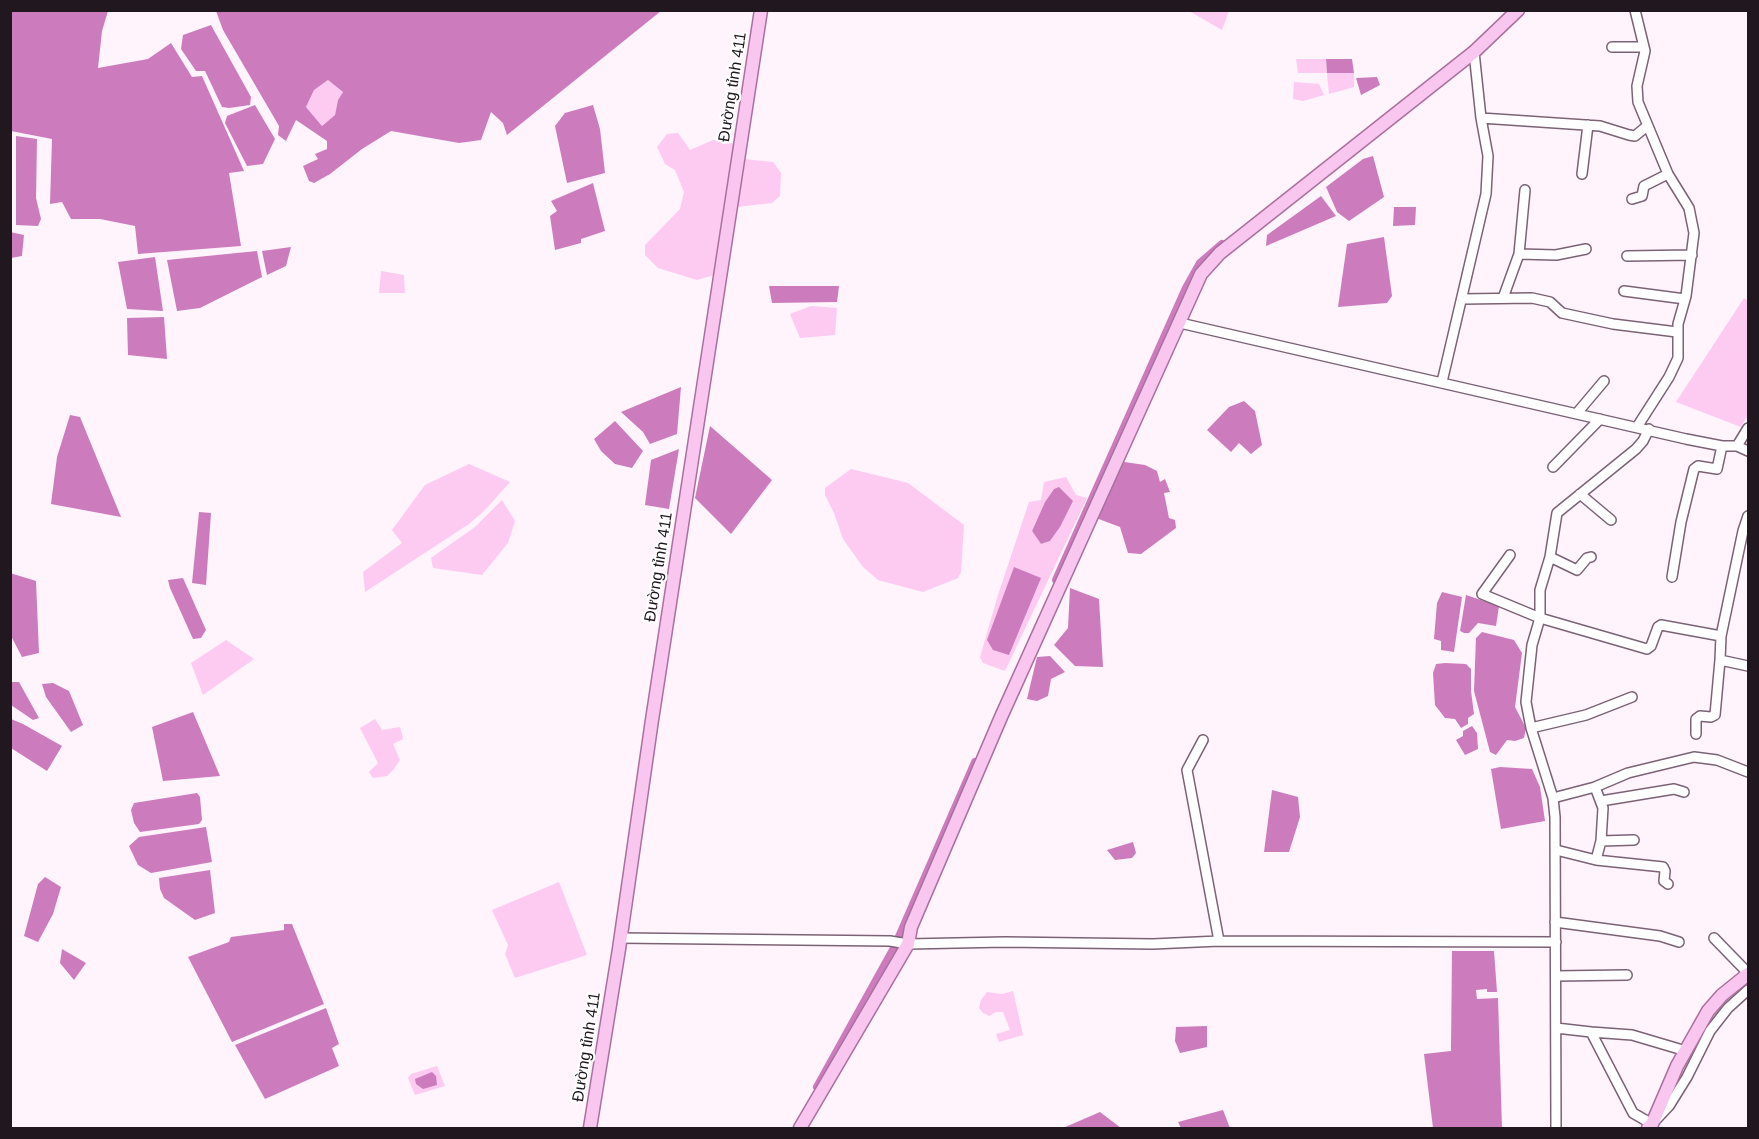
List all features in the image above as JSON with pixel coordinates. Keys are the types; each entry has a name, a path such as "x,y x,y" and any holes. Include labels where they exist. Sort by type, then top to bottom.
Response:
{"main road":[{"name":"Đường tỉnh 411","path":"590,1128 761,10"},
{"path":"800,1128 908,944 911,927 1001,717 1201,274 1220,253 1474,52 1518,10"},
{"path":"1650,1126 1677,1066 1708,1011 1749,973"}],"street":[{"path":"1635,10 1645,55 1636,94 1668,174 1689,208 1694,233 1685,299 1677,332 1678,352 1675,364 1638,426"},
{"path":"1612,47 1644,47"},
{"path":"1442,382 1486,194 1488,156 1481,118 1474,52"},
{"path":"1481,118 1600,126 1624,135 1635,136 1647,126"},
{"path":"1582,174 1588,125"},
{"path":"1632,199 1642,196 1644,186 1668,174"},
{"path":"1503,298 1518,254 1525,190"},
{"path":"1518,254 1556,255 1586,249"},
{"path":"1627,256 1692,255"},
{"path":"1624,291 1685,299"},
{"path":"1463,299 1532,298 1550,302 1562,313 1613,324 1677,332"},
{"path":"1180,323 1722,446 1737,446 1749,451"},
{"path":"1577,413 1604,381"},
{"path":"1553,466 1600,419"},
{"path":"1737,446 1749,428"},
{"path":"1556,1128 1556,850 1553,798 1531,728 1526,702 1532,645 1540,618 1540,590 1550,557 1557,513 1636,449 1649,429"},
{"path":"1672,577 1681,522 1694,469 1698,466 1717,469 1722,446"},
{"path":"1580,494 1611,520"},
{"path":"1696,734 1696,719 1700,716 1715,715 1721,636 1743,531 1749,516"},
{"path":"1510,555 1482,594 1540,618 1647,649 1651,646 1658,627 1661,625 1721,636"},
{"path":"1550,557 1577,570 1587,558 1591,557"},
{"path":"1720,660 1749,666"},
{"path":"1531,728 1586,715 1632,697"},
{"path":"1203,740 1187,770 1219,940"},
{"path":"1553,798 1595,787 1628,774 1694,757 1717,760 1749,772"},
{"path":"1595,787 1603,808 1601,841 1596,860"},
{"path":"1601,801 1674,789 1684,792"},
{"path":"1601,841 1634,840"},
{"path":"1556,850 1596,860 1663,867 1664,881 1668,884"},
{"path":"1555,922 1660,936 1679,942"},
{"path":"620,938 890,941 908,944 1005,942 1153,944 1219,940 1556,942"},
{"path":"1714,938 1749,973"},
{"path":"1556,976 1627,975"},
{"path":"1716,1002 1746,991"},
{"path":"1591,1032 1633,1113 1650,1126 1669,1106 1689,1075 1710,1031 1728,1008 1746,991"},
{"path":"1556,1028 1632,1035 1688,1046 1689,1075"}],"shaded area":[{"path":"216,10 661,11 507,135 503,123 491,112 481,140 459,143 391,131 314,183 309,181 303,166 318,159 315,154 327,149 327,141 296,120 286,141 278,135 279,126 223,30","holes":["328,80 343,92 338,100 335,115 322,126 306,107 314,90"]},
{"path":"10,11 108,11 102,31 98,68 148,59 171,43 192,77 202,76 244,171 229,173 241,246 138,254 135,226 100,219 71,219 62,202 50,204 52,139 11,131"},
{"path":"1189,11 1229,11 1222,30"},
{"path":"211,25 251,97 250,105 222,107 205,71 196,71 181,49 183,35"},
{"path":"1296,59 1326,59 1327,73 1298,73"},
{"path":"1326,59 1352,59 1354,73 1327,73"},
{"path":"1327,73 1354,73 1354,87 1329,94"},
{"path":"1377,77 1380,85 1361,95 1356,78"},
{"path":"328,80 343,92 338,100 335,115 322,126 306,107 314,90"},
{"path":"1294,82 1319,84 1324,95 1303,101 1293,99"},
{"path":"255,105 275,139 263,164 247,166 225,123 227,116"},
{"path":"593,105 600,129 605,173 567,183 555,126 565,113"},
{"path":"678,133 690,150 713,140 736,144 714,275 697,280 658,268 645,255 645,245 680,209 684,192 675,170 665,164 657,147 667,134"},
{"path":"16,136 37,139 36,198 41,219 38,226 16,225"},
{"path":"1373,156 1384,197 1349,221 1337,212 1326,187 1363,159"},
{"path":"744,159 773,162 781,173 780,196 772,203 737,207"},
{"path":"593,183 605,231 581,239 581,243 555,250 550,216 557,211 551,201"},
{"path":"1321,196 1336,216 1266,246 1267,235"},
{"path":"1394,207 1416,207 1415,225 1393,226"},
{"path":"10,232 24,235 22,256 11,258"},
{"path":"1384,237 1392,296 1387,303 1338,307 1347,244"},
{"path":"291,247 286,266 267,275 262,251"},
{"path":"257,251 262,277 200,308 177,311 167,260"},
{"path":"155,257 163,311 127,309 118,262"},
{"path":"381,271 404,275 405,293 379,293"},
{"path":"769,286 839,286 837,302 772,303"},
{"path":"1744,298 1748,301 1748,415 1741,427 1676,402"},
{"path":"811,306 837,308 835,335 800,338 790,314"},
{"path":"164,317 167,359 128,355 127,318"},
{"path":"681,387 677,434 650,444 643,432 621,412"},
{"path":"1244,401 1255,411 1262,445 1251,454 1239,443 1231,452 1207,430 1229,407"},
{"path":"70,415 80,417 121,517 51,504 57,457"},
{"path":"615,421 643,451 632,468 615,464 601,451 594,439"},
{"path":"710,426 772,480 731,534 695,498"},
{"path":"679,449 669,509 645,505 651,460"},
{"path":"1124,462 1145,465 1157,471 1160,482 1165,479 1170,492 1164,493 1169,518 1175,520 1176,528 1141,554 1128,553 1120,527 1096,518"},
{"path":"469,464 510,482 469,524 365,592 363,572 402,543 392,530 425,485"},
{"path":"851,469 908,483 964,525 961,572 958,578 923,592 878,580 863,567 843,539 825,495 825,488"},
{"path":"1066,477 1076,495 1087,498 1005,671 983,663 980,657 1029,502 1041,500 1044,482","holes":["1054,489 1060,527 1050,541 1041,544 1032,531 1045,502"]},
{"path":"1059,487 1073,501 1050,541 1041,544 1032,531 1045,502 1054,489"},
{"path":"502,500 515,521 508,543 482,575 433,568 431,558 475,527"},
{"path":"199,512 211,513 206,585 192,583"},
{"path":"1014,567 1041,578 1009,655 993,650 987,640"},
{"path":"10,573 36,581 39,653 22,657 11,636"},
{"path":"183,578 206,630 201,638 193,639 170,588 168,580"},
{"path":"1070,588 1099,599 1103,667 1075,666 1054,645 1068,628"},
{"path":"1442,592 1462,597 1454,652 1441,650 1441,641 1434,639 1437,603"},
{"path":"1466,595 1499,606 1496,626 1478,623 1469,633 1460,631"},
{"path":"1482,632 1514,640 1522,653 1515,707 1526,728 1524,738 1515,741 1507,740 1496,755 1490,752 1474,691 1476,638"},
{"path":"226,640 254,659 203,695 191,663"},
{"path":"1050,656 1065,672 1051,679 1048,696 1037,701 1027,699 1037,657"},
{"path":"1436,664 1466,664 1471,669 1474,714 1468,718 1468,724 1461,728 1455,719 1445,718 1435,705 1433,673"},
{"path":"10,682 19,682 39,718 33,720 11,705"},
{"path":"53,683 69,691 83,725 71,732 46,697 42,684"},
{"path":"193,712 220,776 163,781 152,727"},
{"path":"11,719 62,746 47,771 11,748"},
{"path":"375,719 382,730 400,727 403,739 393,744 400,760 393,770 387,776 373,778 369,772 378,763 360,728"},
{"path":"1472,726 1477,733 1478,749 1465,755 1456,740 1463,736 1463,731"},
{"path":"1500,767 1532,769 1540,787 1545,821 1501,829 1491,769"},
{"path":"1272,790 1298,797 1300,817 1289,852 1264,852"},
{"path":"197,793 200,797 202,820 199,824 140,832 134,823 131,810 134,803"},
{"path":"206,827 212,862 151,873 138,865 129,846 139,837"},
{"path":"1133,842 1136,853 1132,858 1115,860 1107,850"},
{"path":"210,870 215,913 195,920 164,898 159,878"},
{"path":"45,877 61,887 53,914 38,942 24,936 38,884"},
{"path":"559,882 587,955 515,978 505,954 508,945 492,910"},
{"path":"284,924 292,924 324,1004 232,1042 188,957 229,942 231,937 284,930"},
{"path":"62,949 86,963 74,980 60,963"},
{"path":"1452,951 1494,951 1497,992 1487,992 1487,989 1476,990 1477,999 1498,998 1502,1128 1433,1128 1424,1054 1451,1051"},
{"path":"1013,991 1023,1035 999,1042 996,1034 1010,1030 1003,1012 996,1012 989,1016 983,1013 979,1008 981,1000 987,992 1002,994"},
{"path":"326,1008 339,1044 332,1048 339,1066 265,1099 235,1045"},
{"path":"1207,1026 1207,1047 1180,1053 1175,1041 1176,1027"},
{"path":"437,1066 445,1086 415,1095 408,1078 411,1074"},
{"path":"432,1072 436,1076 437,1085 423,1089 416,1084 415,1079"},
{"path":"1223,1110 1230,1128 1181,1128 1178,1122"},
{"path":"1100,1112 1121,1128 1063,1128"}],"waterway":[{"path":"1056,580 1186,288 1200,263 1222,244"},
{"path":"817,1087 894,948 975,762"}]}
